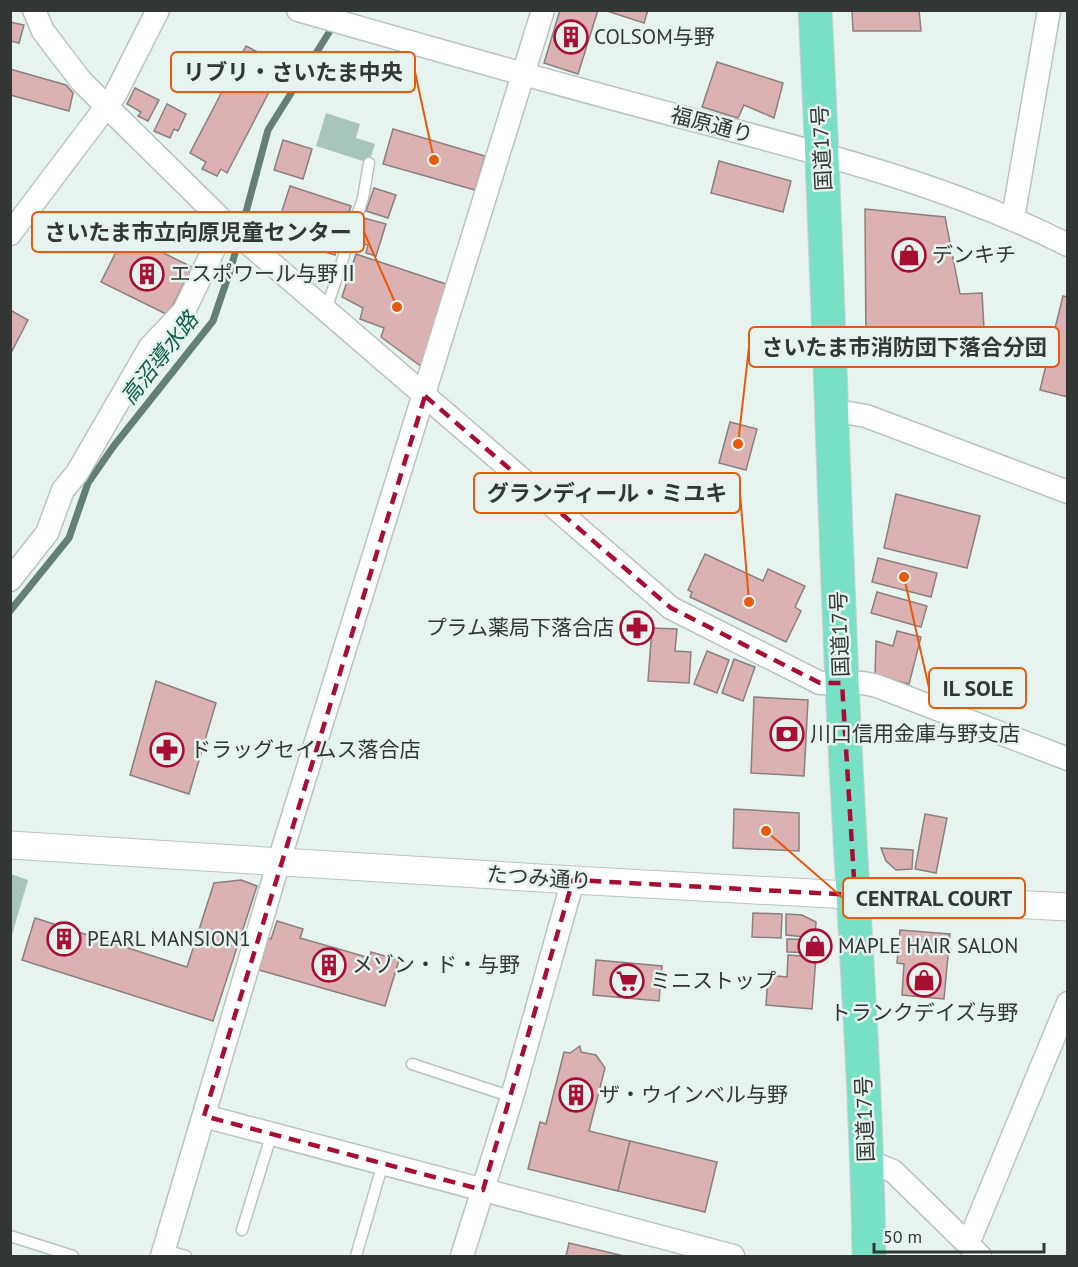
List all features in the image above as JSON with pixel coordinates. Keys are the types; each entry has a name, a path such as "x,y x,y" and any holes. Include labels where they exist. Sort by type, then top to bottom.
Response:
{"highway":[{"name":"国道17号","path":"815,10 823,154 842,683 868,1161 869,1257"}],"street":[{"path":"34,10 43,31 58,53 106,107 248,245 671,608 820,683 877,686 1068,759"},
{"path":"10,234 115,95 158,10"},
{"name":"福原通り","path":"298,10 524,75 823,154 1013,218 1068,245"},
{"path":"163,1253 279,861 543,10"},
{"path":"1013,218 1049,10"},
{"path":"10,580 47,533 63,490 77,473 150,347 184,311 228,226"},
{"path":"832,410 866,416 1068,492"},
{"name":"たつみ通り","path":"10,845 573,880 1068,907"},
{"path":"462,1257 512,1097 573,880"},
{"path":"868,1161 893,1171 974,1250 1068,1003"},
{"path":"204,1116 483,1190 683,1250 733,1257"}],"lane":[{"path":"326,310 363,198 369,163"},
{"path":"412,1064 512,1097"},
{"path":"242,1230 272,1133"},
{"path":"356,1257 383,1163"},
{"path":"10,1236 73,1257"},
{"path":"163,1253 186,1257"}],"highlighted area":[{"path":"425,396 671,608 820,683 842,683 855,895 573,880 483,1190 204,1116"}],"green space":[{"path":"326,113 360,124 356,138 375,144 369,163 316,146"},
{"path":"10,874 28,880 11,938"}],"building":[{"name":"COLSOM与野","path":"560,10 598,10 578,74 544,63"},
{"name":"COLSOM与野","path":"604,10 648,10 644,23"},
{"path":"852,10 919,10 921,31 853,31"},
{"path":"10,22 24,25 19,43 10,41"},
{"path":"246,46 283,65 227,173 221,169 217,176 202,169 206,162 190,153"},
{"path":"717,62 783,83 774,118 744,105 738,118 702,107"},
{"path":"10,69 66,85 73,93 69,111 10,95"},
{"path":"135,88 159,100 148,121 138,116 141,112 127,104"},
{"path":"167,104 186,114 178,131 174,129 170,138 154,131"},
{"path":"393,129 485,156 475,190 383,164"},
{"path":"283,140 312,149 303,179 274,170"},
{"path":"719,161 791,181 783,212 711,193"},
{"path":"290,186 351,206 335,255 274,236"},
{"path":"374,188 396,195 388,218 366,211"},
{"name":"デンキチ","path":"865,209 945,217 960,294 982,293 985,347 866,349"},
{"path":"364,218 386,224 376,256 366,253 368,245 357,242"},
{"name":"エスポワール与野Ⅱ","path":"125,234 192,267 168,315 101,282"},
{"path":"356,254 446,284 422,367 381,337 384,328 360,319 363,308 342,297"},
{"path":"1063,296 1068,297 1068,397 1040,390"},
{"path":"10,310 28,320 10,355"},
{"path":"730,422 757,429 746,470 719,463"},
{"path":"896,494 980,516 967,568 884,548"},
{"path":"705,554 763,581 768,569 805,586 795,607 801,611 786,642 690,597 692,592 688,590"},
{"path":"878,558 937,573 931,597 872,582"},
{"path":"877,592 927,606 921,627 871,613"},
{"path":"623,617 650,619 648,639 622,638"},
{"path":"652,628 677,629 675,651 691,652 689,683 648,681"},
{"path":"897,631 921,637 909,684 875,675 876,641 893,646"},
{"path":"707,651 729,660 717,693 694,684"},
{"path":"734,659 755,667 743,701 722,693"},
{"path":"156,681 216,703 189,794 130,775"},
{"path":"754,697 808,700 804,776 751,773"},
{"path":"734,809 799,813 799,851 733,848"},
{"path":"925,814 947,818 936,873 915,869"},
{"path":"881,848 913,850 912,869 896,870 886,861"},
{"name":"PEARL MANSION1","path":"241,880 257,886 213,1021 22,960 35,918 187,967 214,883"},
{"path":"753,913 782,914 781,938 752,937"},
{"path":"786,914 802,915 816,922 815,938 786,935"},
{"name":"メゾン・ド・与野","path":"277,921 303,929 300,938 370,958 371,952 399,960 385,1006 259,970 268,938 271,939"},
{"name":"トランクデイズ与野","path":"900,930 950,934 944,999 902,995 904,964 897,963"},
{"path":"787,939 820,940 820,953 787,952"},
{"path":"788,955 816,957 812,1009 766,1005 768,975 787,977"},
{"name":"ミニストップ","path":"596,960 662,966 659,1001 593,995"},
{"name":"ザ・ウインベル与野","path":"580,1046 581,1052 596,1055 605,1068 589,1131 630,1141 618,1191 528,1169 540,1122 546,1124 564,1052 570,1053"},
{"path":"630,1141 717,1162 705,1212 618,1191"},
{"path":"569,1243 624,1256 566,1256"}],"waterway":[{"name":"高沼導水路","path":"10,611 69,538 88,483 113,447 213,321 231,268 268,130 343,10"}],"place":[{"name":"COLSOM与野","path":"571,37"},
{"name":"リブリ・さいたま中央","path":"434,160"},
{"name":"デンキチ","path":"909,255"},
{"name":"エスポワール与野Ⅱ","path":"147,274"},
{"name":"さいたま市立向原児童センター","path":"397,307"},
{"name":"さいたま市消防団下落合分団","path":"738,444"},
{"name":"IL SOLE","path":"904,577"},
{"name":"グランディール・ミユキ","path":"749,602"},
{"name":"プラム薬局下落合店","path":"637,628"},
{"name":"川口信用金庫与野支店","path":"787,734"},
{"name":"ドラッグセイムス落合店","path":"167,750"},
{"name":"CENTRAL COURT","path":"766,831"},
{"name":"PEARL MANSION1","path":"64,939"},
{"name":"MAPLE HAIR SALON","path":"815,946"},
{"name":"メゾン・ド・与野","path":"329,965"},
{"name":"トランクデイズ与野","path":"924,980"},
{"name":"ミニストップ","path":"627,981"},
{"name":"ザ・ウインベル与野","path":"576,1095"}]}
